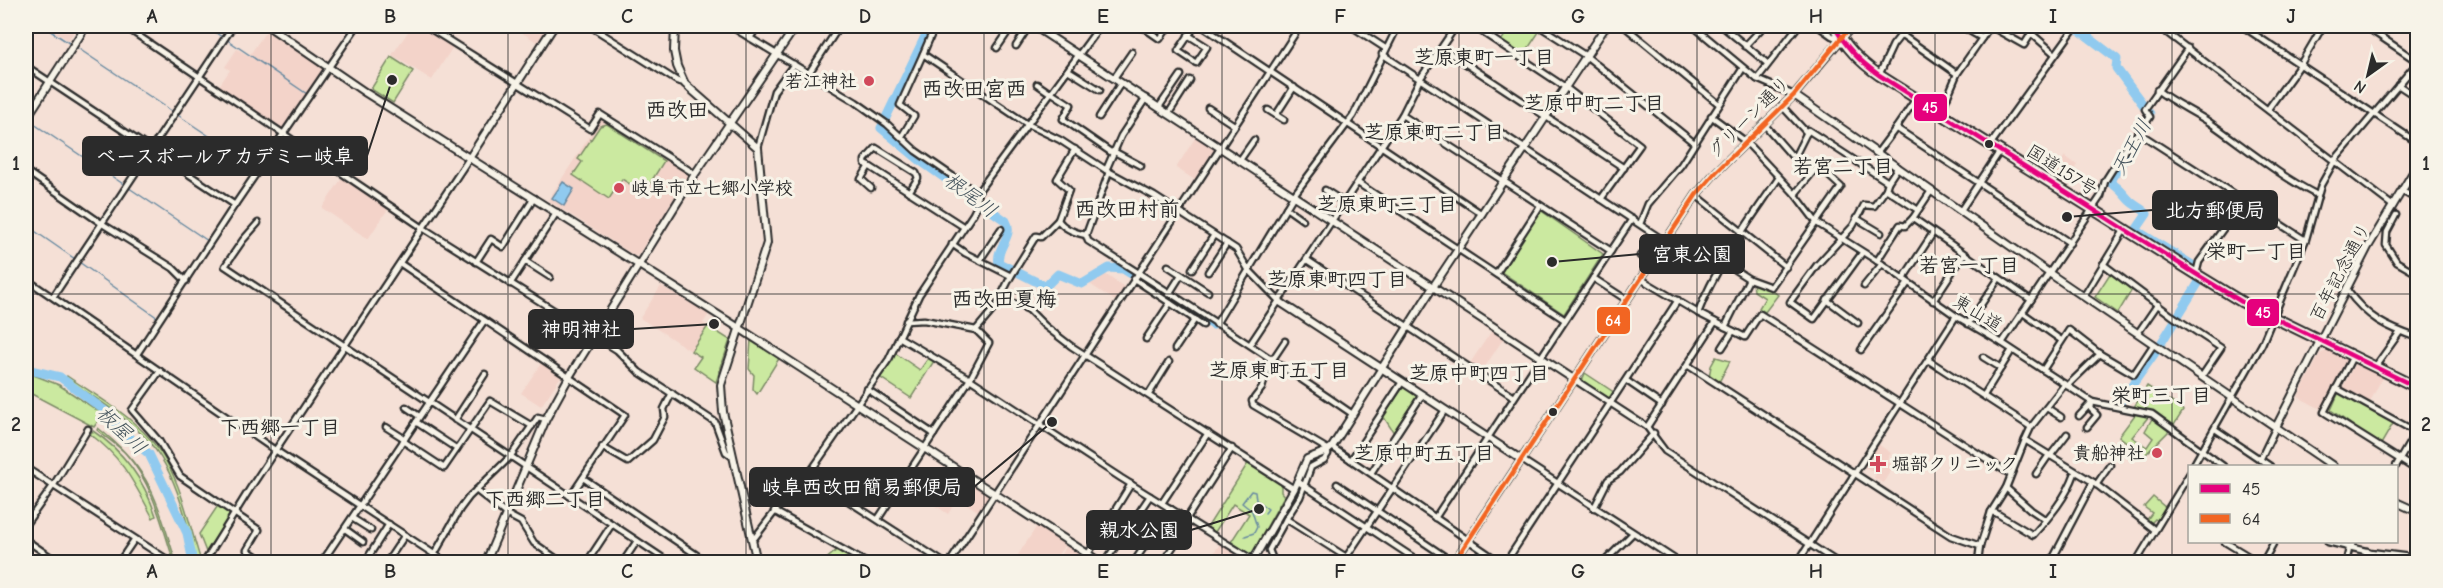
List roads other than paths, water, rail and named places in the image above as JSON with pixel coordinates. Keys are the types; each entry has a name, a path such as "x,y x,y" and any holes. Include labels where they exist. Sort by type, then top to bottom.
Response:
{"highway":[{"name":"国道157号","path":"1834,26 1841,40 1862,62 1879,75 2196,274 2273,317 2413,386"}],"street":[{"path":"26,119 86,26"},
{"path":"124,26 423,228 617,350 639,372 716,422 726,452 734,457"},
{"path":"52,297 233,26"},
{"path":"268,26 1100,562"},
{"path":"137,354 357,26"},
{"path":"427,26 590,129 600,114 695,174"},
{"path":"197,562 205,561 276,449 401,264 554,26"},
{"path":"590,26 676,81 685,84 758,148"},
{"path":"675,26 674,51 677,66 685,84"},
{"path":"730,26 809,73 886,123 916,151 977,193"},
{"path":"750,38 758,26"},
{"path":"486,562 546,419 569,376 695,174 796,26"},
{"path":"809,73 834,33 843,26"},
{"path":"902,136 914,116 900,105 935,26"},
{"path":"997,48 1012,26"},
{"path":"1016,46 1029,26"},
{"path":"1034,26 1647,427 1654,433 1665,451 1837,562"},
{"path":"1142,28 1160,39 1169,26"},
{"path":"1188,35 1207,47 1196,63 1178,51 1188,35 1195,26"},
{"path":"1202,26 1482,214"},
{"path":"951,562 1269,70 1300,26"},
{"path":"1351,26 1385,48"},
{"path":"1216,324 1294,195 1353,116 1398,26"},
{"path":"1251,344 1402,115 1420,79 1456,26"},
{"path":"1473,26 1565,87 1640,145 1601,199"},
{"path":"1539,26 1586,57 1694,142"},
{"path":"1277,562 1269,550 1304,486 1311,467 1324,460 1352,412 1433,287 1606,26"},
{"path":"1624,26 1719,104"},
{"path":"1694,26 1757,79 1794,95 2049,273 2332,465"},
{"path":"1724,26 1768,64"},
{"path":"1745,46 1764,26"},
{"path":"1757,79 1798,26"},
{"path":"1818,26 1841,40"},
{"name":"グリーン通り","path":"1454,562 1696,195 1745,141 1794,95 1851,26"},
{"path":"1879,75 1893,45 1908,26"},
{"path":"1961,26 1982,38"},
{"path":"1941,112 1957,74 1990,26 2024,45 2031,34"},
{"path":"2022,26 2055,54"},
{"path":"1990,145 2076,26"},
{"path":"2158,26 2393,206"},
{"path":"2242,26 2418,143"},
{"path":"2268,109 2300,65 2324,26"},
{"path":"2194,465 2262,344 2305,240 2317,195 2335,160 2418,62 2365,26"},
{"path":"753,540 774,511 808,475 889,359 919,295 978,204 977,193 1079,55 1096,27"},
{"path":"1902,35 1957,74"},
{"path":"1442,48 1624,168"},
{"path":"2002,343 2101,196 2105,181 2133,137 2139,133 2150,117 2145,109 2188,48"},
{"path":"1114,78 1132,52"},
{"path":"923,54 1027,124 1075,149 1107,171 1130,182 1236,249 1248,269 1280,302 1679,562"},
{"path":"1382,54 1666,242 1696,245 1749,279 1771,287 1841,187 1818,165 1795,194"},
{"path":"757,562 723,412 721,385 766,243 758,148 774,91 794,64"},
{"path":"26,66 236,206"},
{"path":"1640,224 1648,204 1681,165 1743,68"},
{"path":"1068,70 1100,90"},
{"path":"1159,107 1181,75"},
{"path":"1168,113 1190,80"},
{"path":"1099,117 1121,83"},
{"path":"1037,84 1071,105 1063,119 1112,152 1141,166"},
{"path":"2398,85 2418,98"},
{"path":"1276,115 1294,87"},
{"path":"2157,90 2207,121 2287,179 2317,195"},
{"path":"1878,152 1917,97"},
{"path":"1146,99 1112,152 1086,235 1088,241 1251,344 1352,412"},
{"path":"1782,106 1807,133"},
{"path":"1208,108 1234,125"},
{"path":"1268,110 1284,120"},
{"path":"1402,115 1611,251"},
{"name":"東山道","path":"1711,116 1745,141 1778,179 1795,194 1817,223 1968,324 2002,343 2092,402 2152,414 2222,465"},
{"path":"1764,124 1791,155 1813,172"},
{"path":"1896,128 2070,243"},
{"path":"1795,156 1808,130 1888,182"},
{"path":"2139,133 2305,240"},
{"path":"1240,160 1254,140"},
{"path":"909,192 918,178 916,173 876,148 865,160 865,164 869,166 909,192 964,227"},
{"path":"1075,149 1057,179 1069,190 1058,220 1041,237 1036,236 1011,276 1003,292 1004,297 1011,303 1029,310 1045,326 1086,354 1294,489"},
{"path":"1961,210 2000,151"},
{"name":"百年記念通り","path":"2276,427 2347,290 2418,164"},
{"path":"869,166 861,179 871,188"},
{"path":"1862,253 1814,319 1790,302 1817,265 1853,226 1864,205 1874,206 1898,167"},
{"path":"26,171 101,223 173,268 186,281"},
{"path":"1698,313 1722,261 1778,179"},
{"path":"1358,183 1565,320"},
{"path":"1886,189 1918,210"},
{"path":"1325,190 1345,203"},
{"path":"1864,286 1880,263 1900,225 1905,226 1931,191"},
{"path":"2402,191 2418,200"},
{"path":"1696,195 1786,267"},
{"path":"476,262 491,240 503,247 535,198"},
{"path":"2196,274 2199,262 2244,200"},
{"path":"1496,274 1540,206"},
{"path":"1286,208 1303,220"},
{"path":"510,284 557,212"},
{"path":"2396,215 2387,232 2386,245 2397,262 2418,274"},
{"path":"1856,218 1881,233"},
{"path":"1912,218 2031,300"},
{"path":"1435,518 1632,219"},
{"path":"1058,220 1074,232 1086,235"},
{"path":"258,223 225,266 669,562"},
{"path":"980,260 1001,229"},
{"path":"2084,296 2125,229"},
{"path":"1903,279 1933,233"},
{"path":"1192,269 1214,235"},
{"path":"1208,272 1227,243"},
{"path":"952,244 965,254 1011,276"},
{"path":"1933,301 1964,254"},
{"path":"1640,256 1651,263"},
{"path":"1307,260 1514,398"},
{"path":"525,261 550,277"},
{"path":"401,264 625,415 570,496"},
{"path":"2103,264 2221,348 2202,376"},
{"path":"1168,266 1208,292"},
{"path":"1169,294 1181,275"},
{"path":"1593,278 1627,300"},
{"path":"1968,324 1999,278"},
{"path":"26,279 446,562"},
{"path":"1134,279 1203,325"},
{"path":"1641,279 1698,313 1745,337 1760,314 2010,474"},
{"path":"1725,327 1749,279"},
{"path":"1861,350 1908,283"},
{"path":"2347,290 2359,308 2373,318 2400,332 2418,338"},
{"path":"976,330 1004,297"},
{"path":"1506,562 1627,381 1678,300"},
{"path":"1827,300 1858,323"},
{"path":"1146,339 1170,303"},
{"path":"2139,333 2158,304"},
{"path":"2023,313 2061,340"},
{"path":"1798,562 1956,316"},
{"path":"878,519 970,379 989,343 976,330 924,320 906,321"},
{"path":"1175,349 1195,320"},
{"path":"322,562 484,321"},
{"path":"1647,427 1715,322"},
{"path":"2043,370 2069,330 2100,354 2134,374 2154,344"},
{"path":"1722,348 1733,331"},
{"path":"2375,367 2400,332"},
{"path":"899,337 970,379 1253,561 1294,489 1307,459 1329,449"},
{"path":"1285,341 1272,359 1262,388 1252,401 1253,405 1351,460 1500,562"},
{"path":"1984,395 2012,350"},
{"path":"1979,562 1980,546 1991,512 2006,488 2031,426 2066,385 2100,354"},
{"path":"2353,356 2324,412 2397,464 2418,471"},
{"path":"1983,357 2001,368"},
{"path":"1928,360 2031,426"},
{"path":"1149,394 1170,362"},
{"path":"1689,366 1952,536 1980,546"},
{"path":"2413,386 2418,370"},
{"path":"160,371 132,410 159,441 180,476 259,530 247,550 265,562"},
{"path":"455,420 485,374"},
{"path":"1627,381 1662,405"},
{"path":"1351,460 1402,382"},
{"path":"2337,388 2417,430 2397,464"},
{"path":"867,389 934,434"},
{"path":"602,447 628,462 653,440 665,417 664,409 672,393"},
{"path":"1371,473 1422,395"},
{"path":"386,427 444,468 492,400 532,426"},
{"path":"2079,416 2092,402"},
{"path":"2087,427 2097,415 2091,409 2092,402"},
{"path":"406,407 420,416"},
{"path":"2047,408 2061,417"},
{"path":"1345,560 1444,410"},
{"path":"430,562 460,509 510,457 538,417 546,419"},
{"path":"416,422 457,449"},
{"path":"2260,460 2276,427"},
{"path":"26,524 53,486 88,429"},
{"path":"2215,429 2268,465"},
{"path":"1162,503 1208,433"},
{"path":"1594,508 1608,480 1620,472 1654,433"},
{"path":"2036,474 2067,434"},
{"path":"2025,440 2094,483 2155,530"},
{"path":"1163,562 1232,448"},
{"path":"2051,562 2094,483 2110,465"},
{"path":"26,468 171,562"},
{"path":"1991,512 2033,535 2070,489 2075,473"},
{"path":"808,475 943,562"},
{"path":"2136,562 2188,476"},
{"path":"583,478 707,562"},
{"path":"1297,481 1420,562"},
{"path":"1088,554 1131,484"},
{"path":"1337,484 1454,562"},
{"path":"2182,486 2188,489"},
{"path":"2006,488 2046,520"},
{"path":"476,490 506,514 521,522 534,543 561,562"},
{"path":"1105,562 1150,496"},
{"path":"2398,502 2418,512"},
{"path":"1134,562 1170,508"},
{"path":"774,511 861,562"},
{"path":"352,518 371,530"},
{"path":"1286,519 1345,560 1354,562"},
{"path":"367,559 389,524"},
{"path":"587,562 612,524"},
{"path":"345,529 363,542"},
{"path":"1604,562 1633,533"},
{"path":"396,562 388,560 405,535"},
{"path":"26,540 58,562"},
{"path":"118,562 134,540"},
{"path":"623,562 637,541"},
{"path":"2227,543 2258,562"},
{"path":"2263,562 2273,543"},
{"path":"2333,543 2376,553 2418,558"},
{"path":"2346,562 2353,543"},
{"path":"2364,562 2367,551"},
{"path":"2376,553 2381,562"}],"water":[{"path":"563,182 574,189 564,206 552,198"}],"waterway":[{"path":"43,26 72,45"},
{"path":"206,26 222,37"},
{"name":"根尾川","path":"930,26 881,128 922,162 1006,221 1008,232 1000,252 999,263 1043,285 1047,285 1058,274 1082,284 1109,268 1123,269 1213,325"},
{"name":"天王川","path":"2081,26 2079,30 2117,59 2116,68 2150,114"},
{"path":"226,39 307,94"},
{"path":"76,47 257,168"},
{"path":"28,120 208,241"},
{"name":"天王川","path":"2121,401 2155,353 2199,282 2194,266 2136,230 2147,214 2111,183 2111,179 2146,126"},
{"path":"26,225 75,259"},
{"path":"79,262 158,318"},
{"name":"板屋川","path":"26,369 60,377 112,416 117,427 149,454 187,533 193,562"},
{"path":"1245,536 1254,533 1257,527 1252,511 1242,503 1251,491 1255,492 1256,500 1268,509 1265,513"}],"place":[{"name":"ベースボールアカデミー岐阜","path":"392,80"},
{"name":"若江神社","path":"869,81"},
{"name":"岐阜市立七郷小学校","path":"619,188"},
{"name":"北方郵便局","path":"2067,217"},
{"name":"宮東公園","path":"1552,262"},
{"name":"神明神社","path":"714,324"},
{"name":"岐阜西改田簡易郵便局","path":"1052,422"},
{"name":"貴船神社","path":"2157,453"},
{"name":"堀部クリニック","path":"1878,464"},
{"name":"親水公園","path":"1259,509"}],"district":[{"name":"芝原東町一丁目","path":"1484,57"},
{"name":"西改田宮西","path":"974,89"},
{"name":"芝原中町二丁目","path":"1594,103"},
{"name":"西改田","path":"677,110"},
{"name":"芝原東町二丁目","path":"1434,132"},
{"name":"若宮二丁目","path":"1843,166"},
{"name":"芝原東町三丁目","path":"1387,204"},
{"name":"西改田村前","path":"1127,209"},
{"name":"栄町一丁目","path":"2256,251"},
{"name":"若宮一丁目","path":"1969,265"},
{"name":"芝原東町四丁目","path":"1337,279"},
{"name":"西改田夏梅","path":"1004,299"},
{"name":"芝原東町五丁目","path":"1279,370"},
{"name":"芝原中町四丁目","path":"1479,373"},
{"name":"栄町三丁目","path":"2161,395"},
{"name":"下西郷一丁目","path":"280,427"},
{"name":"芝原中町五丁目","path":"1424,453"},
{"name":"下西郷二丁目","path":"545,499"}]}
